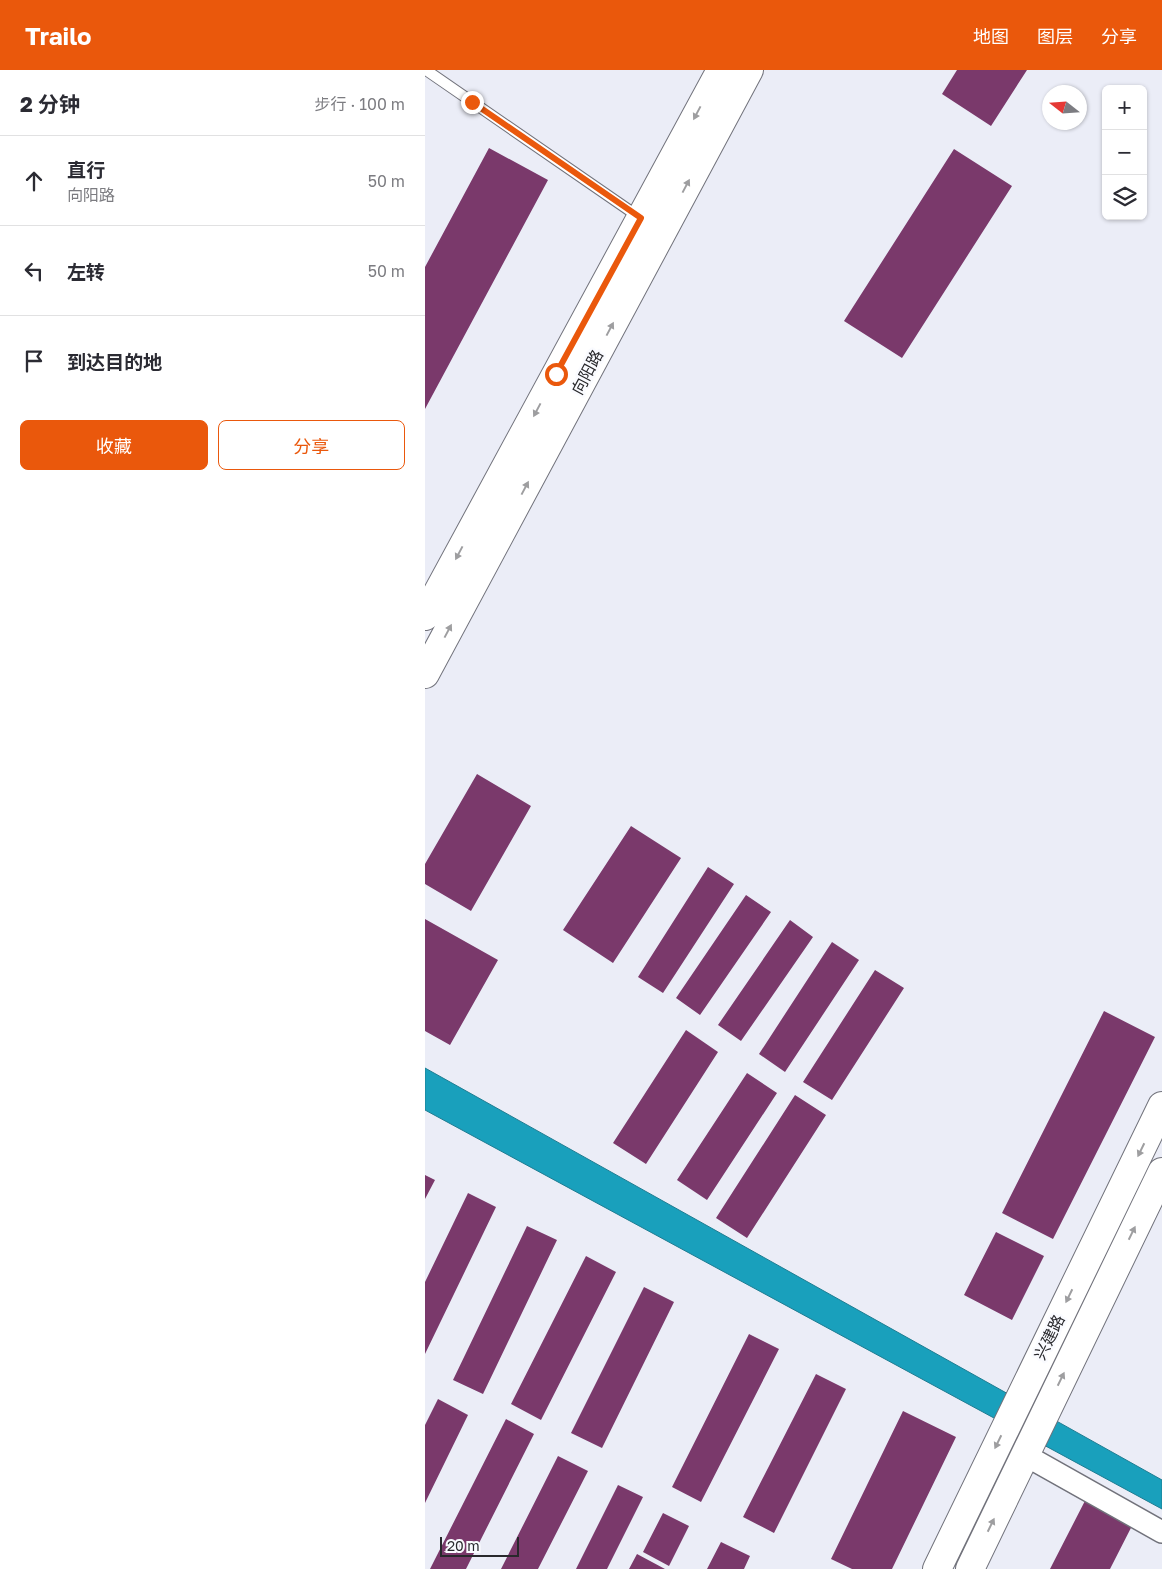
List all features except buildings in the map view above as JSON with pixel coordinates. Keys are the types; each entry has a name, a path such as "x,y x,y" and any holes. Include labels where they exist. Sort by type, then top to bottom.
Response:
{"street":[{"name":"向阳路","path":"425,616 721,70"},
{"name":"向阳路","path":"425,674 749,70"},
{"name":"兴建路","path":"937,1569 1162,1106"},
{"name":"兴建路","path":"970,1569 1162,1172"},
{"path":"1025,1455 1162,1532"}],"lane":[{"path":"426,70 641,218"}],"water":[{"path":"425,1068 1162,1480 1162,1509 425,1110"}],"route":[{"path":"472,102 641,218 556,374"}]}
